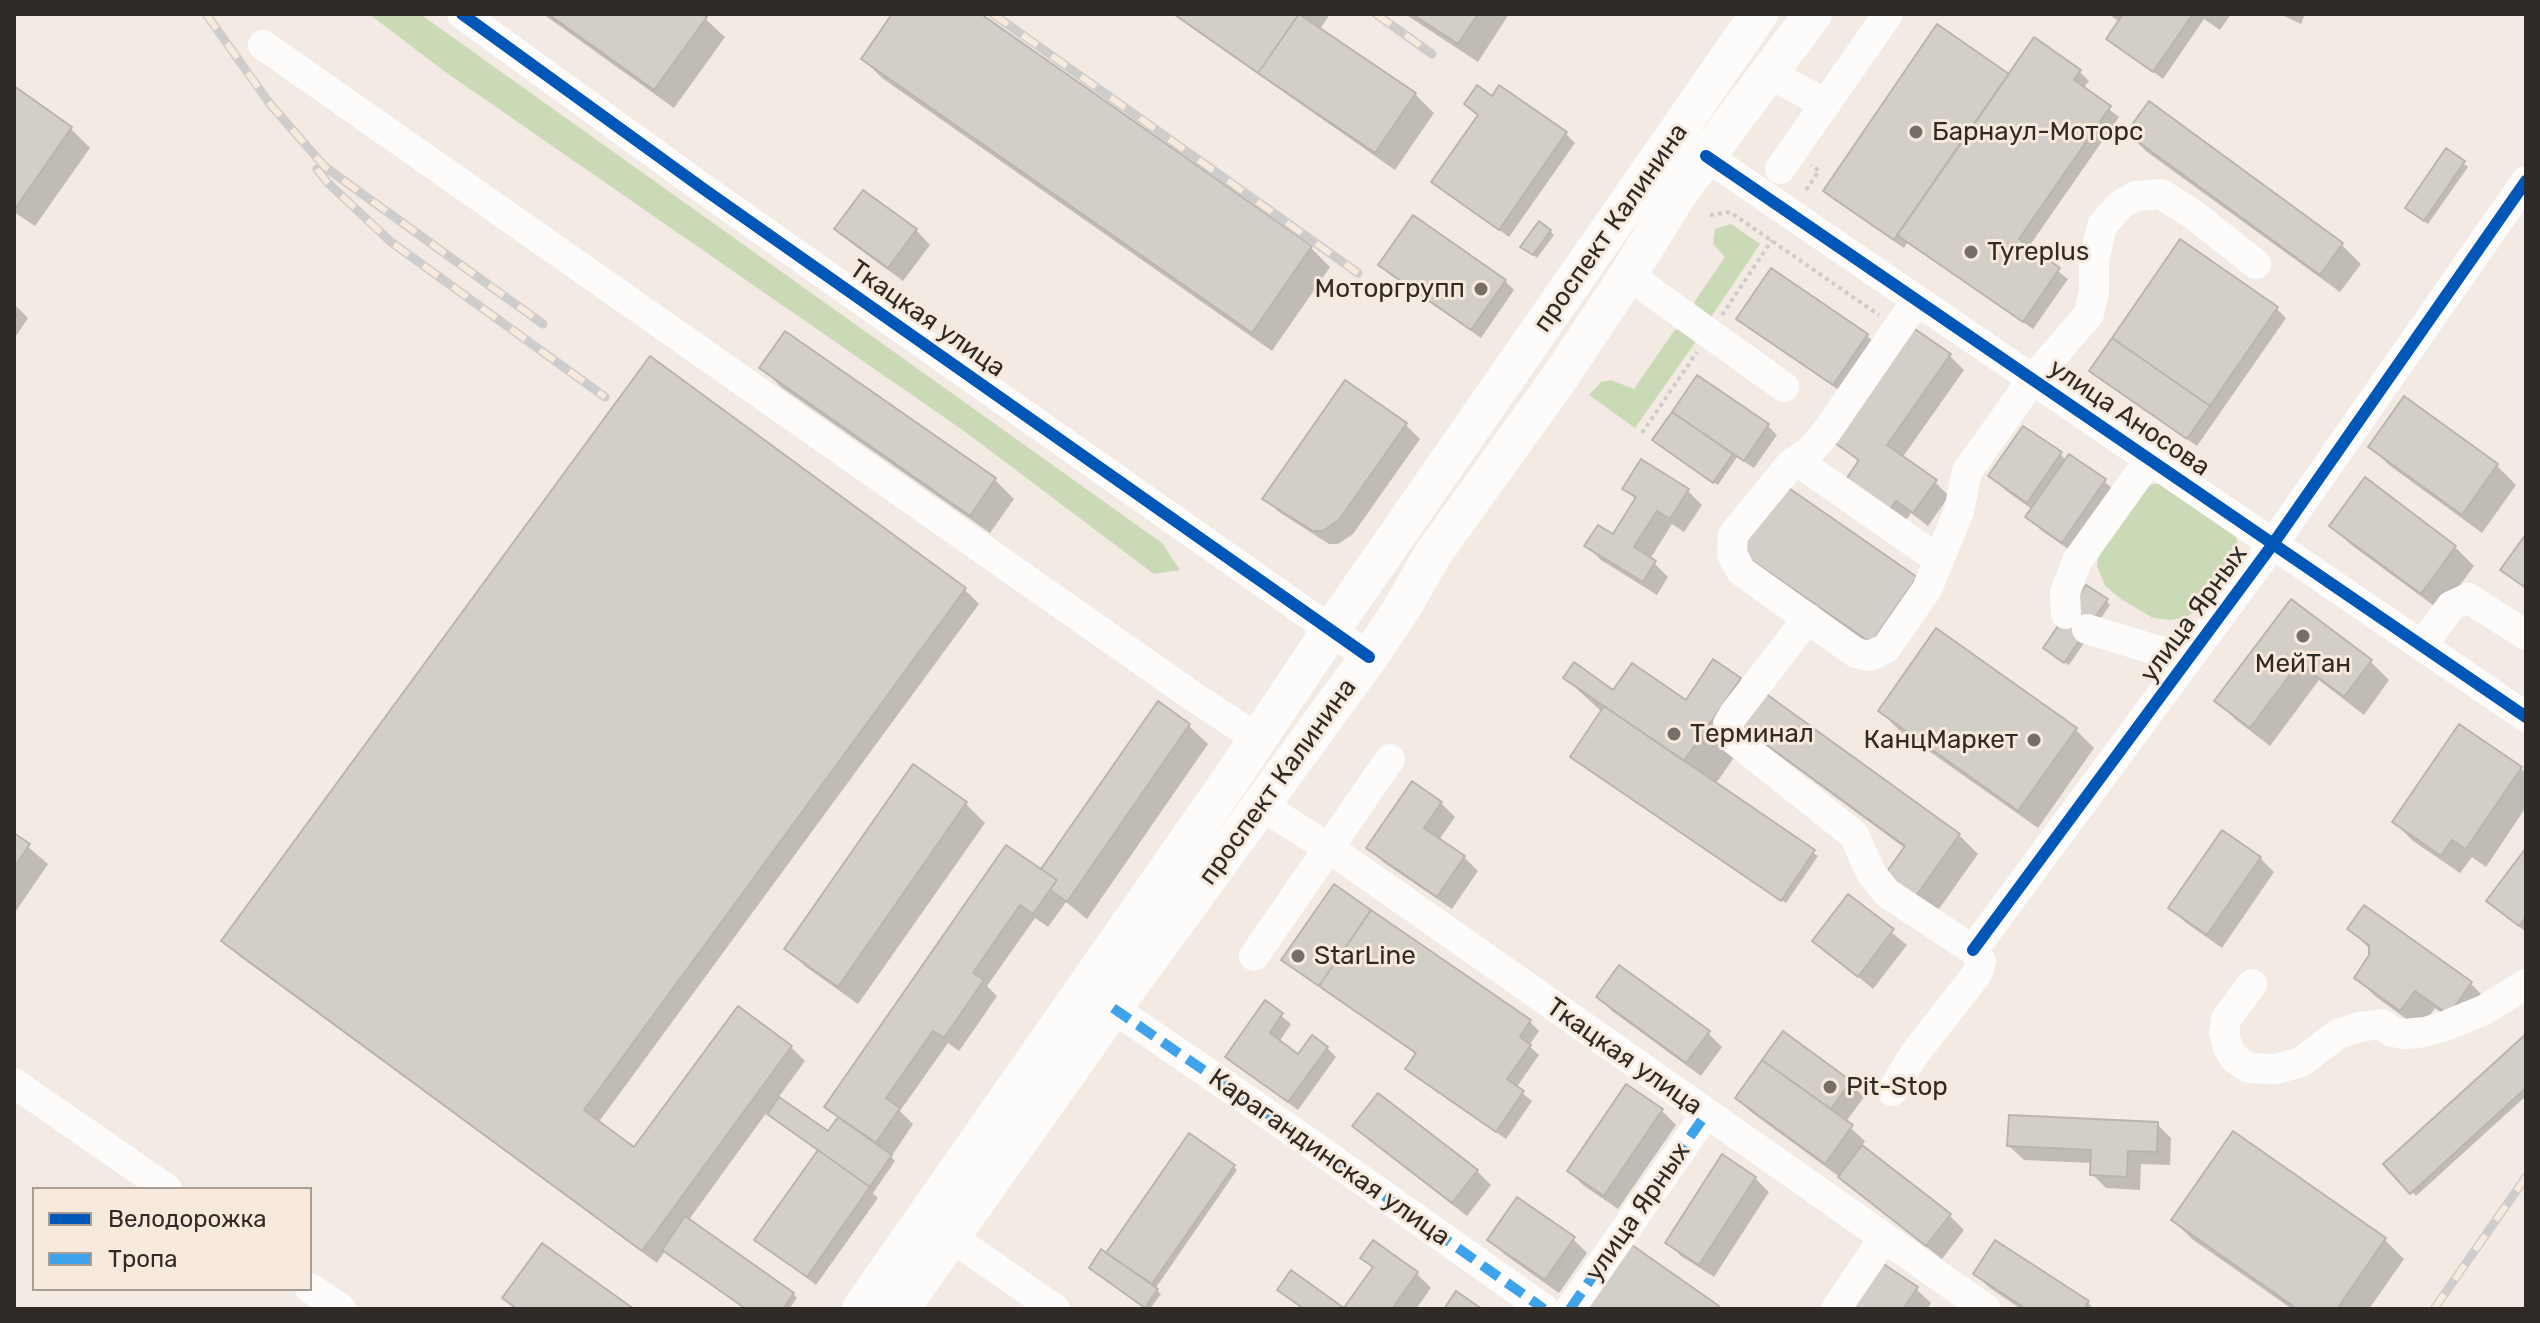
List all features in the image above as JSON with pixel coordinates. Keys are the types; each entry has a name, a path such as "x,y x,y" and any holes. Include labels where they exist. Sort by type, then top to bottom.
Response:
{"main road":[{"name":"проспект Калинина","path":"861,1309 1231,779 1331,630 1691,145 1759,14"},
{"name":"проспект Калинина","path":"900,1309 1113,1008 1369,657 1433,554 1560,377 1678,194 1691,145 1770,74 1813,14"},
{"path":"1231,779 1262,806"}],"street":[{"name":"Ткацкая улица","path":"462,14 705,190 1369,657"},
{"path":"1780,169 1888,14"},
{"path":"263,45 1258,739"},
{"path":"1770,74 1826,104"},
{"name":"улица Аносова","path":"1691,145 2526,717"},
{"name":"улица Ярных","path":"1973,950 2273,544 2526,181"},
{"path":"1917,300 1825,434 1809,452 1790,465 1733,535 1732,554 1741,571 1856,653 1870,656 1886,648 1927,589 1959,511 1967,471 2033,379 2089,314 2094,291 2094,260 2102,226 2120,205 2136,196 2161,194 2194,215 2256,264"},
{"path":"1628,275 1784,387"},
{"path":"2150,459 2077,561 2065,593 2076,622 2156,650 2190,655"},
{"path":"1797,461 1939,560"},
{"path":"2422,646 2451,606 2468,598 2526,635"},
{"path":"1808,618 1734,714 1728,724 1731,737 1854,835 1871,873 1887,893 1973,950 1981,961 1977,974 1915,1053 1892,1091"},
{"path":"1254,956 1390,759"},
{"name":"Ткацкая улица","path":"1262,806 1329,848 1986,1309"},
{"path":"2252,984 2226,1019 2224,1033 2227,1045 2234,1058 2249,1068 2276,1069 2301,1062 2338,1034 2359,1027 2382,1024 2392,1032 2405,1034 2445,1026 2484,1010 2526,984"},
{"name":"Карагандинская улица","path":"1113,1008 1544,1309"},
{"path":"14,1083 164,1187"},
{"name":"улица Ярных","path":"1570,1309 1706,1114"},
{"path":"951,1237 1055,1309"},
{"path":"1836,1309 1884,1238"},
{"path":"312,1289 341,1309"}],"path":[{"path":"1710,215 1730,212 1898,328"}],"green space":[{"path":"369,14 420,14 1162,543 1180,570 1154,574 964,431 444,71"},
{"path":"1731,224 1760,244 1707,323 1694,309 1695,301 1725,257 1713,244 1715,229"},
{"path":"1680,328 1699,337 1635,428 1589,395 1601,382 1611,380 1634,389 1674,331"},
{"path":"2162,484 2234,532 2240,549 2202,607 2186,617 2170,620 2153,618 2121,599 2105,586 2097,566 2099,554 2146,486"}],"building":[{"path":"548,14 703,14 707,17 654,90"},
{"path":"892,14 981,14 1312,246 1252,333 861,59"},
{"path":"1174,14 1299,14 1258,73"},
{"path":"1299,14 1416,93 1375,153 1258,73"},
{"path":"1412,14 1478,14 1458,44"},
{"path":"2123,14 2193,14 2153,72 2106,39"},
{"name":"Барнаул-Моторс","path":"1937,24 2009,74 1894,240 1823,191"},
{"path":"2034,37 2081,70 2074,80 2111,106 2019,239 2060,268 2023,322 1897,235"},
{"path":"1477,85 1492,96 1499,85 1567,132 1499,230 1431,182 1478,115 1464,104"},
{"path":"14,86 72,127 15,209 14,208"},
{"path":"2149,101 2343,243 2320,275 2126,133"},
{"path":"2446,148 2465,161 2424,221 2405,208"},
{"path":"863,190 917,229 888,268 834,229"},
{"path":"1413,215 1506,280 1471,330 1378,265"},
{"path":"1539,221 1551,230 1533,255 1520,247"},
{"path":"2180,239 2278,307 2210,406 2112,338"},
{"path":"1771,268 1868,334 1833,385 1736,319"},
{"path":"1912,327 1951,354 1887,445 1937,480 1913,513 1896,501 1886,515 1843,484 1859,460 1832,441"},
{"path":"785,331 996,478 970,516 759,368"},
{"path":"2112,338 2210,406 2187,439 2089,371"},
{"path":"650,356 966,588 584,1110 634,1147 738,1006 792,1046 642,1251 221,941"},
{"path":"1697,375 1769,424 1744,461 1672,412"},
{"path":"1345,380 1407,423 1339,520 1323,531 1313,531 1262,499"},
{"path":"2404,396 2498,464 2462,515 2368,447"},
{"path":"1672,412 1733,454 1713,483 1652,440"},
{"path":"2023,426 2062,452 2027,503 1988,476"},
{"path":"2069,454 2106,479 2062,543 2025,517"},
{"path":"1641,459 1689,489 1670,519 1657,511 1634,547 1656,561 1643,582 1584,546 1598,525 1613,534 1636,497 1622,489"},
{"path":"2365,477 2456,546 2421,594 2329,526"},
{"path":"1783,484 1917,577 1871,643 1737,550"},
{"path":"2526,534 2526,588 2500,570"},
{"path":"2086,585 2108,599 2064,663 2043,648"},
{"path":"2291,599 2372,660 2344,697 2299,663 2250,728 2214,701"},
{"path":"1936,628 2077,728 2018,811 1878,711"},
{"name":"Терминал","path":"1713,659 1741,678 1684,761 1563,678 1574,662 1613,690 1632,663 1686,700"},
{"path":"1762,691 1960,834 1914,899 1883,877 1905,846 1738,724"},
{"path":"1158,701 1190,724 1067,902 1050,890 1057,880 1041,869"},
{"path":"1604,706 1815,850 1781,901 1570,757"},
{"path":"2459,724 2522,767 2466,849 2452,840 2441,856 2392,822"},
{"path":"913,764 967,802 838,987 784,949"},
{"path":"1412,781 1442,802 1424,828 1465,856 1437,897 1366,848"},
{"path":"2222,830 2261,857 2207,935 2168,908"},
{"path":"14,833 30,844 14,868"},
{"path":"1006,845 1057,880 1033,914 1020,905 973,973 984,980 944,1038 933,1031 886,1098 900,1108 876,1143 824,1107"},
{"path":"2526,848 2526,917 2519,926 2486,901"},
{"path":"1334,884 1371,910 1319,986 1281,960"},
{"path":"1848,894 1894,929 1858,977 1812,941"},
{"path":"2364,905 2472,982 2449,1015 2415,991 2400,1011 2354,978 2369,955 2369,945 2347,929"},
{"path":"1371,910 1531,1020 1520,1037 1531,1045 1507,1079 1524,1091 1496,1132 1405,1069 1416,1053 1319,986"},
{"path":"1619,965 1710,1031 1686,1063 1596,997"},
{"path":"1265,1000 1283,1013 1270,1033 1298,1054 1312,1035 1328,1047 1288,1102 1225,1057"},
{"path":"1783,1031 1851,1081 1831,1109 1762,1060"},
{"path":"2526,1034 2526,1088 2410,1194 2383,1164"},
{"path":"1762,1060 1853,1125 1825,1164 1735,1098"},
{"path":"1626,1084 1663,1109 1604,1196 1567,1171"},
{"path":"1378,1093 1478,1170 1452,1203 1352,1126"},
{"path":"779,1097 828,1131 838,1117 892,1155 870,1187 767,1114"},
{"path":"2009,1115 2158,1122 2157,1152 2128,1151 2127,1177 2090,1175 2091,1150 2007,1146"},
{"path":"2233,1131 2386,1238 2337,1309 2297,1309 2171,1220"},
{"path":"1189,1133 1235,1165 1152,1284 1106,1253"},
{"path":"1862,1145 1951,1214 1926,1246 1838,1177"},
{"path":"818,1150 870,1187 807,1277 754,1240"},
{"path":"1722,1154 1756,1177 1699,1265 1665,1243"},
{"path":"1517,1197 1575,1237 1545,1280 1487,1240"},
{"path":"685,1216 794,1293 783,1309 746,1309 662,1250"},
{"path":"1373,1240 1418,1272 1392,1309 1343,1309 1373,1267 1360,1258"},
{"path":"1995,1240 2089,1301 2084,1309 2026,1309 1973,1274"},
{"path":"542,1243 634,1309 517,1309 502,1298"},
{"path":"1629,1243 1719,1306 1717,1309 1583,1309"},
{"path":"1101,1249 1158,1289 1145,1308 1089,1268"},
{"path":"1882,1263 1918,1287 1903,1309 1851,1309"},
{"path":"1291,1270 1344,1308 1304,1309 1277,1290"},
{"path":"1456,1291 1482,1309 1444,1309"}],"railway":[{"path":"206,14 270,104 325,167 543,324"},
{"path":"993,14 1358,273"},
{"path":"1376,14 1432,54"},
{"path":"317,169 391,242 605,397"},
{"path":"2434,1309 2526,1177"}],"marked path":[{"path":"1113,1008 1544,1309"},
{"path":"1570,1309 1706,1114"}],"cycle path":[{"path":"462,14 705,190 1369,657"},
{"path":"1706,156 2526,717"},
{"path":"1973,950 2273,544 2526,181"}],"place":[{"name":"Барнаул-Моторс","path":"1916,132"},
{"name":"Tyreplus","path":"1971,252"},
{"name":"Моторгрупп","path":"1481,289"},
{"name":"МейТан","path":"2303,636"},
{"name":"Терминал","path":"1674,734"},
{"name":"КанцМаркет","path":"2034,740"},
{"name":"StarLine","path":"1298,956"},
{"name":"Pit-Stop","path":"1830,1087"}]}
